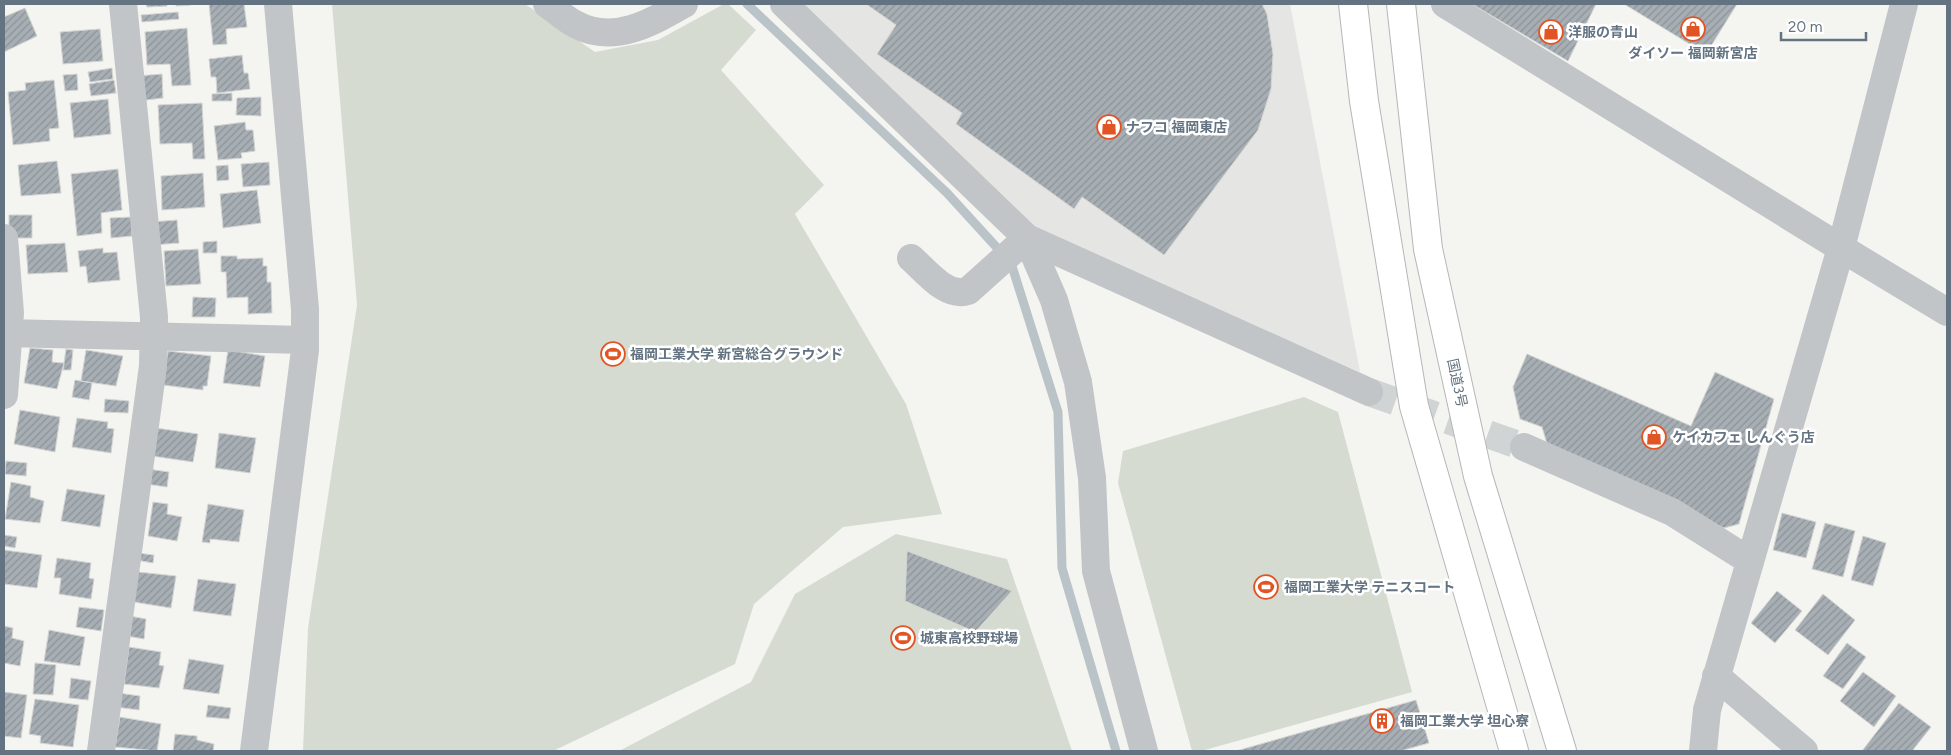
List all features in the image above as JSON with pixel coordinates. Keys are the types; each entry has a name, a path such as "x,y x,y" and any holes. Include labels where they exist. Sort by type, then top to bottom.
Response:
{"highway":[{"path":"1353,4 1364,101 1414,406 1514,751"},
{"name":"国道3号","path":"1401,4 1427,239 1432,268 1478,476 1562,751"}],"street":[{"path":"101,751 153,366 154,317 123,4"},
{"path":"254,751 306,340 305,308 278,4"},
{"path":"547,4 576,25 601,33 618,34 657,20 684,4"},
{"path":"784,4 1027,238 1369,392"},
{"path":"1445,4 1947,312"},
{"path":"1703,751 1707,710 1716,676 1840,248 1904,4"},
{"path":"4,238 10,313 7,333 4,395"},
{"path":"911,258 950,292 960,294 968,290 1027,238"},
{"path":"1027,238 1054,300 1078,382 1092,478 1096,571 1144,751"},
{"path":"7,333 306,340"},
{"path":"1524,447 1672,512 1750,561"},
{"path":"1716,676 1804,751"}],"shaded area":[{"name":"福岡工業大学 新宮総合グラウンド","path":"332,4 525,4 595,52 658,40 724,4 728,4 756,30 721,70 824,185 795,214 906,404 942,514 843,527 754,604 735,664 553,751 303,751 308,628 357,305"},
{"path":"803,4 1290,4 1360,372 1034,230"},
{"name":"福岡工業大学 テニスコート","path":"1304,397 1338,412 1412,692 1201,751 1192,751 1118,483 1123,451"},
{"name":"城東高校野球場","path":"896,534 1007,559 1072,751 619,751 751,682 795,594"}],"building":[{"path":"146,4 167,4 167,6 147,7"},
{"path":"176,4 191,4 191,5 176,6"},
{"path":"209,4 244,4 247,27 226,29 227,44 213,45"},
{"name":"ナフコ 福岡東店","path":"866,4 1262,4 1267,14 1273,54 1271,89 1258,130 1164,255 1082,197 1074,209 956,124 962,113 877,54 896,25"},
{"name":"洋服の青山","path":"1472,4 1596,4 1568,61"},
{"name":"ダイソー 福岡新宮店","path":"1624,4 1737,4 1706,54"},
{"path":"25,8 37,36 4,52 4,17"},
{"path":"178,12 179,19 142,22 141,15"},
{"path":"187,28 191,85 172,86 170,64 147,65 145,32"},
{"path":"100,29 103,61 63,64 60,32"},
{"path":"242,55 244,73 248,73 250,89 217,93 216,77 211,77 209,59"},
{"path":"112,68 113,79 90,82 88,72"},
{"path":"77,74 78,90 65,91 63,75"},
{"path":"162,74 163,98 138,101 137,76"},
{"path":"54,80 59,128 49,129 50,141 13,145 8,92 26,90 25,83"},
{"path":"114,80 116,93 91,96 89,84"},
{"path":"232,93 232,101 212,101 212,94"},
{"path":"261,97 261,116 236,115 237,98"},
{"path":"108,99 111,134 74,138 70,103"},
{"path":"202,103 205,159 193,159 192,143 160,144 158,105"},
{"path":"245,122 246,130 253,130 255,151 241,153 242,158 218,160 214,126"},
{"path":"57,161 61,193 21,196 18,165"},
{"path":"269,162 270,185 243,187 241,164"},
{"path":"228,165 229,180 217,181 216,166"},
{"path":"118,169 122,210 101,213 102,233 77,236 71,174"},
{"path":"203,173 205,207 162,210 161,176"},
{"path":"257,190 261,223 223,228 220,194"},
{"path":"9,215 32,215 32,238 9,238"},
{"path":"131,217 132,236 111,238 110,218"},
{"path":"177,220 179,243 153,245 151,222"},
{"path":"217,241 217,253 203,253 203,242"},
{"path":"65,243 68,272 28,274 26,245"},
{"path":"103,248 103,253 117,252 120,280 88,283 86,266 80,267 78,251"},
{"path":"198,249 201,284 166,286 164,251"},
{"path":"221,256 237,256 237,259 263,258 263,266 267,266 267,282 271,282 272,313 248,314 248,297 227,298 226,272 221,272"},
{"path":"193,297 216,298 215,317 192,317"},
{"path":"30,348 53,350 52,362 64,363 57,389 24,383"},
{"path":"66,349 73,350 71,370 63,370"},
{"path":"86,350 123,356 116,386 81,381"},
{"path":"228,350 265,356 260,387 223,383"},
{"path":"168,351 211,356 207,386 203,386 203,390 163,385"},
{"name":"ケイカフェ しんぐう店","path":"1527,354 1691,426 1715,372 1774,399 1739,524 1724,528 1548,447 1542,427 1520,419 1513,387"},
{"path":"75,380 92,383 89,400 72,397"},
{"path":"105,399 129,401 128,413 104,412"},
{"path":"20,410 60,417 55,452 14,444"},
{"path":"77,418 108,422 107,428 114,429 111,453 72,447"},
{"path":"156,428 198,434 193,462 152,456"},
{"path":"219,433 256,438 250,473 215,468"},
{"path":"6,461 27,463 26,476 5,474"},
{"path":"148,469 169,472 167,487 146,484"},
{"path":"11,482 31,486 30,497 44,501 40,523 5,519"},
{"path":"67,489 105,495 100,527 61,521"},
{"path":"153,502 168,504 167,514 182,517 177,541 148,536"},
{"path":"208,504 244,510 239,542 210,539 210,543 202,542"},
{"path":"1782,513 1816,522 1806,558 1773,550"},
{"path":"1825,523 1855,531 1843,577 1812,569"},
{"path":"4,535 17,537 15,548 4,546"},
{"path":"1863,536 1886,543 1873,586 1851,580"},
{"path":"4,550 42,555 37,588 4,584"},
{"path":"907,551 1012,591 975,632 905,601"},
{"path":"137,553 154,555 153,563 136,560"},
{"path":"57,558 91,563 89,578 94,579 91,599 59,594 61,578 54,578"},
{"path":"138,572 176,576 171,608 134,602"},
{"path":"198,579 236,584 231,616 193,611"},
{"path":"1777,591 1802,611 1775,643 1751,623"},
{"path":"1823,594 1855,620 1828,655 1795,630"},
{"path":"79,607 104,610 101,631 76,627"},
{"path":"124,615 146,619 144,639 121,635"},
{"path":"4,626 13,628 12,638 24,641 20,666 4,663"},
{"path":"49,630 85,637 80,666 44,661"},
{"path":"1847,643 1866,657 1843,689 1823,676"},
{"path":"129,647 161,652 159,665 164,666 159,688 124,684"},
{"path":"189,659 224,665 219,694 183,689"},
{"path":"35,663 56,665 53,695 33,694"},
{"path":"1863,672 1896,696 1874,727 1840,701"},
{"path":"71,678 91,681 88,700 69,698"},
{"path":"4,692 27,695 21,738 4,736"},
{"path":"118,693 140,696 139,710 116,707"},
{"path":"35,699 79,705 73,747 40,743 41,736 29,734"},
{"name":"福岡工業大学 坦心寮","path":"1416,700 1429,743 1400,751 1236,751"},
{"path":"1899,703 1931,727 1912,751 1862,751"},
{"path":"208,705 231,708 229,719 206,717"},
{"path":"120,717 161,724 157,751 115,747"},
{"path":"175,734 197,736 197,740 214,744 213,751 173,751"}],"waterway":[{"path":"747,4 947,193 1011,263 1058,412 1062,568 1116,751"}],"tunnel":[{"path":"1369,392 1524,447"}],"place":[{"name":"ダイソー 福岡新宮店","path":"1693,29"},
{"name":"洋服の青山","path":"1551,32"},
{"name":"ナフコ 福岡東店","path":"1109,127"},
{"name":"福岡工業大学 新宮総合グラウンド","path":"613,354"},
{"name":"ケイカフェ しんぐう店","path":"1654,437"},
{"name":"福岡工業大学 テニスコート","path":"1266,587"},
{"name":"城東高校野球場","path":"903,638"},
{"name":"福岡工業大学 坦心寮","path":"1382,721"}]}
